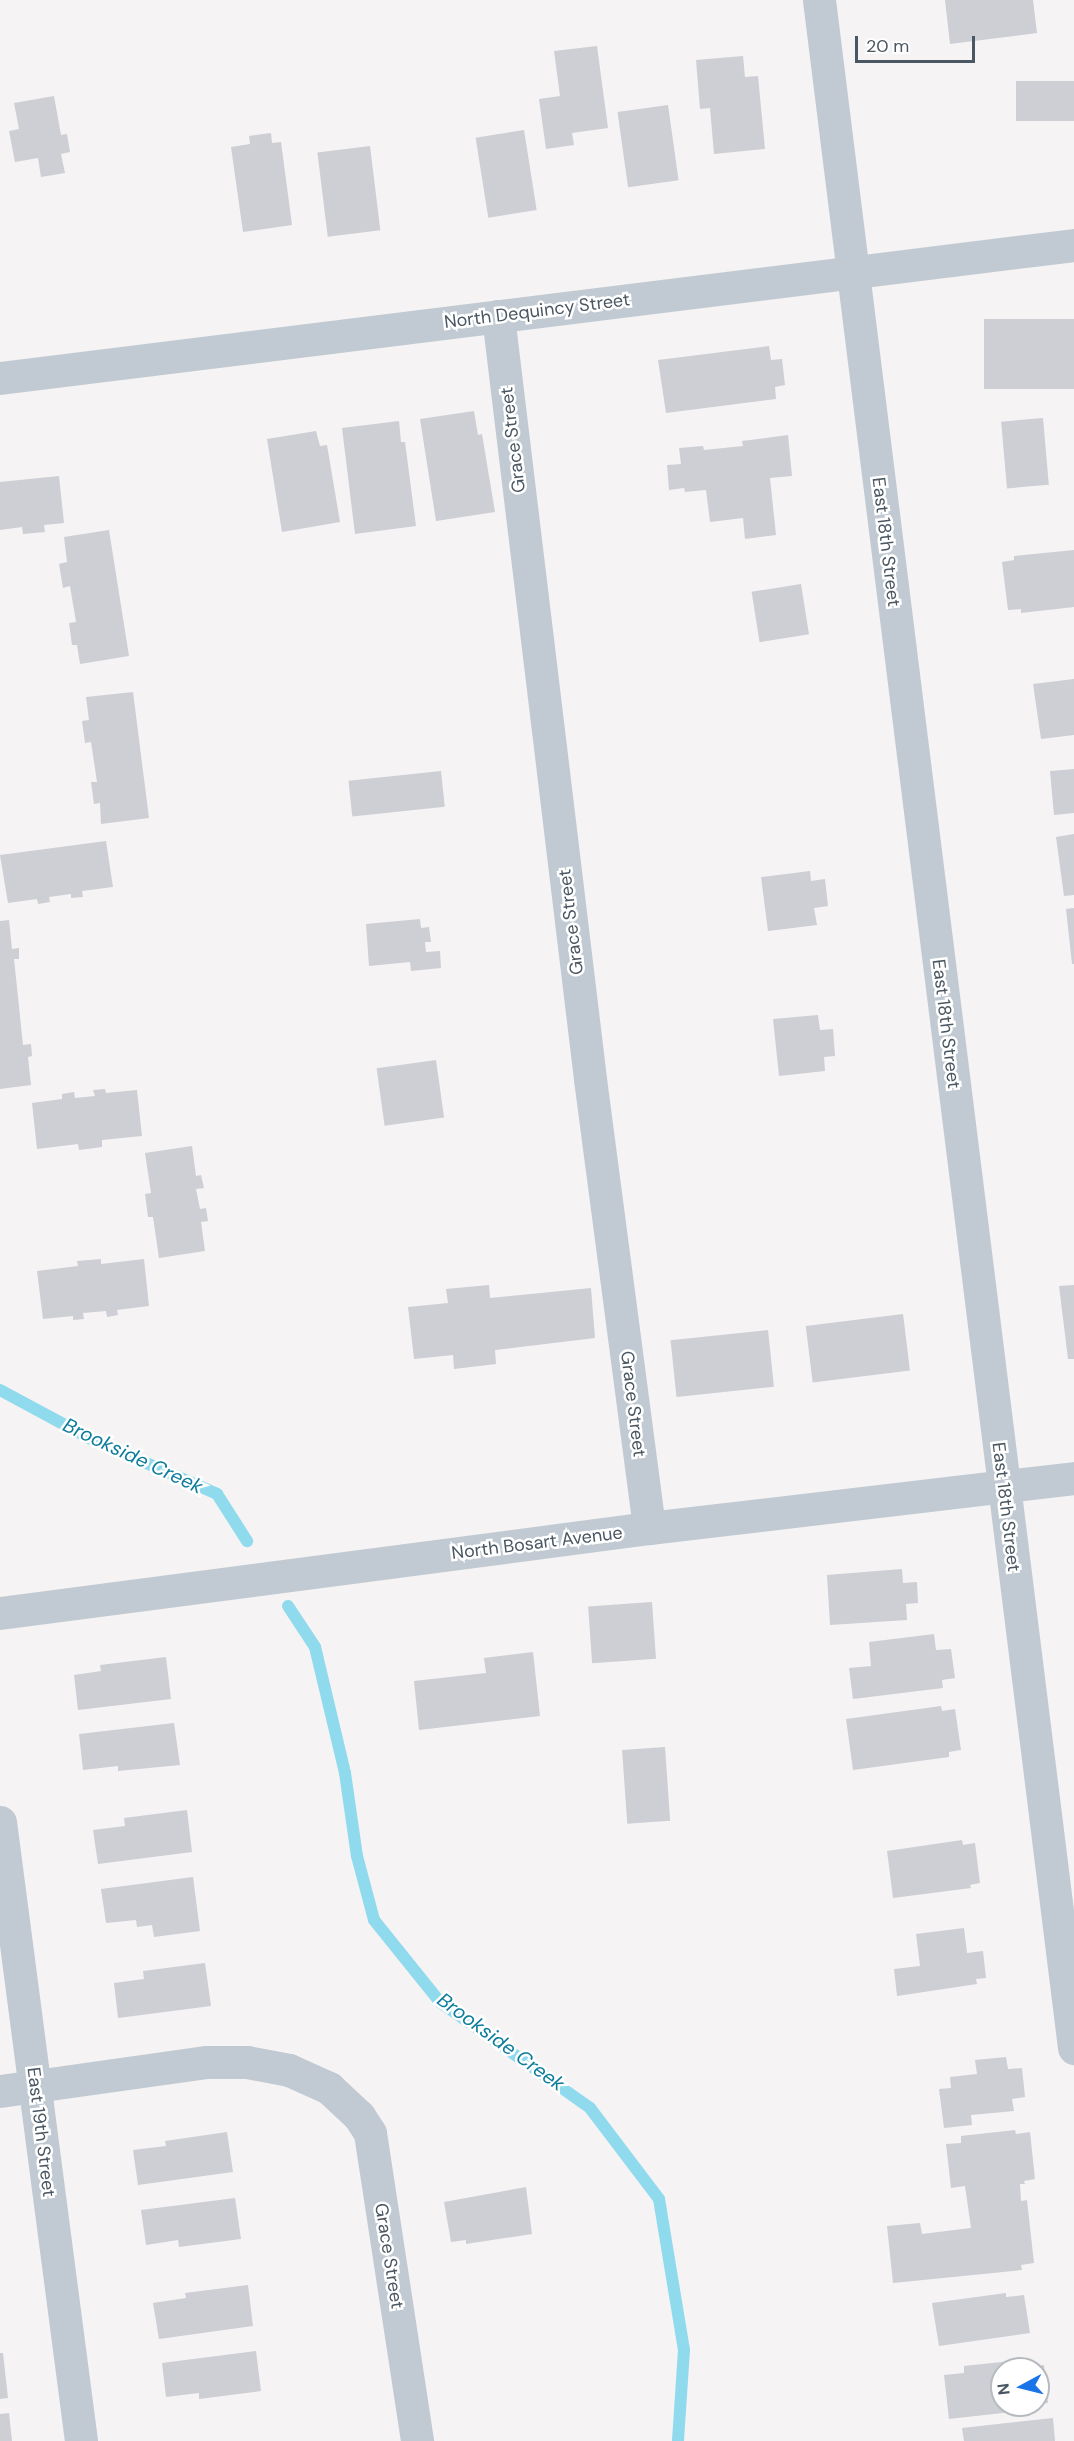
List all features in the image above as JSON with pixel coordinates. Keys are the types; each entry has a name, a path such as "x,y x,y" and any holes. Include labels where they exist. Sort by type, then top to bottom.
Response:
{"street":[{"name":"East 18th Street","path":"819,0 1074,2049"},
{"name":"North Dequincy Street","path":"0,378 1074,245"},
{"name":"Grace Street","path":"498,316 590,1079 649,1528"},
{"name":"North Bosart Avenue","path":"0,1613 649,1528 1074,1478"},
{"name":"East 19th Street","path":"0,1822 81,2441"},
{"name":"Grace Street","path":"0,2091 207,2062 237,2062 289,2070 329,2088 359,2116 370,2133 417,2441"}],"building":[{"path":"945,0 1033,0 1037,33 950,44"},
{"path":"597,46 608,128 572,133 574,145 546,149 539,99 560,96 554,51"},
{"path":"743,56 745,77 758,76 765,149 714,154 710,108 700,109 696,60"},
{"path":"1016,81 1074,81 1074,121 1016,121"},
{"path":"54,96 61,135 67,134 70,152 61,154 65,173 41,177 38,158 15,162 9,131 19,129 14,103"},
{"path":"668,105 679,180 628,187 617,112"},
{"path":"524,130 537,210 488,218 476,138"},
{"path":"271,133 272,143 281,142 292,225 243,232 231,147 250,144 249,136"},
{"path":"370,146 380,230 328,237 317,152"},
{"path":"984,319 1074,319 1074,389 984,389"},
{"path":"769,346 771,360 782,359 785,385 775,387 776,399 666,413 658,360"},
{"path":"474,411 478,435 482,434 495,512 436,521 420,419"},
{"path":"1043,418 1049,485 1007,488 1001,422"},
{"path":"399,421 401,442 405,442 416,526 355,534 342,428"},
{"path":"316,431 320,446 327,445 340,522 282,532 267,439"},
{"path":"788,435 792,476 770,478 776,535 745,539 743,518 710,522 706,490 685,492 684,488 669,490 667,465 681,464 679,448 703,446 704,450 743,446 742,441"},
{"path":"59,476 64,523 44,525 45,532 23,534 22,527 0,530 0,482"},
{"path":"109,530 129,656 80,664 77,645 72,645 69,623 76,622 70,586 63,588 59,564 67,562 64,537"},
{"path":"1074,550 1074,607 1021,613 1021,609 1008,610 1002,562 1014,560 1014,556"},
{"path":"801,584 809,634 760,642 752,592"},
{"path":"1074,679 1074,735 1041,739 1033,684"},
{"path":"133,692 149,818 101,824 100,803 94,804 91,782 97,782 91,742 85,743 82,721 89,720 86,697"},
{"path":"1074,769 1074,813 1054,815 1050,771"},
{"path":"441,771 445,807 352,817 349,781"},
{"path":"1074,834 1074,895 1064,896 1056,837"},
{"path":"106,841 113,887 82,891 83,897 71,898 71,894 49,897 50,902 38,904 37,899 8,903 0,855"},
{"path":"810,871 811,881 825,879 828,906 814,908 817,925 768,931 761,877"},
{"path":"1074,908 1074,964 1072,964 1066,909"},
{"path":"420,919 421,928 429,927 431,942 425,942 426,952 440,951 441,968 411,971 410,962 369,966 366,924"},
{"path":"9,920 12,949 19,948 19,959 14,959 23,1045 31,1044 32,1056 28,1057 31,1085 0,1089 0,921"},
{"path":"818,1015 820,1030 833,1029 835,1056 824,1057 825,1071 779,1076 773,1019"},
{"path":"436,1060 444,1117 385,1126 377,1068"},
{"path":"105,1089 106,1093 137,1090 142,1136 102,1140 102,1147 79,1150 78,1144 37,1149 32,1103 62,1099 62,1094 74,1092 75,1098 95,1096 93,1090"},
{"path":"192,1146 196,1176 201,1175 204,1188 196,1189 200,1209 206,1208 208,1221 201,1222 205,1251 159,1258 153,1217 148,1217 145,1194 151,1193 145,1153"},
{"path":"101,1259 101,1264 144,1259 149,1306 117,1310 118,1315 107,1317 106,1311 83,1313 84,1319 73,1320 73,1316 43,1319 37,1271 78,1266 77,1261"},
{"path":"489,1285 490,1298 591,1288 595,1338 495,1350 496,1364 454,1369 453,1355 414,1359 408,1307 448,1303 446,1289"},
{"path":"1074,1285 1074,1359 1068,1359 1059,1286"},
{"path":"903,1314 910,1371 813,1383 806,1326"},
{"path":"768,1330 774,1387 676,1397 671,1340"},
{"path":"902,1569 903,1583 917,1582 918,1603 906,1604 907,1620 830,1625 827,1575"},
{"path":"652,1602 656,1659 592,1663 588,1606"},
{"path":"934,1634 936,1650 951,1649 955,1678 942,1680 943,1688 853,1699 849,1668 871,1666 869,1642"},
{"path":"533,1652 540,1716 419,1730 414,1681 486,1673 484,1658"},
{"path":"166,1657 171,1699 78,1710 74,1675 101,1671 100,1665"},
{"path":"941,1706 942,1711 955,1709 961,1750 949,1752 949,1757 853,1770 846,1719"},
{"path":"174,1723 180,1765 118,1771 118,1766 83,1770 79,1734"},
{"path":"665,1747 670,1821 627,1824 622,1750"},
{"path":"187,1810 192,1852 98,1864 93,1830 125,1826 124,1818"},
{"path":"962,1840 963,1845 975,1843 980,1883 970,1885 971,1888 893,1898 887,1851"},
{"path":"193,1877 200,1931 154,1937 152,1925 137,1927 136,1920 106,1923 101,1889"},
{"path":"964,1928 967,1953 983,1951 986,1978 976,1979 977,1984 897,1996 894,1969 920,1966 916,1934"},
{"path":"205,1963 211,2006 118,2018 114,1983 144,1979 143,1971"},
{"path":"1006,2057 1008,2069 1022,2068 1025,2097 1012,2099 1014,2111 971,2115 972,2125 944,2128 939,2089 951,2088 950,2077 977,2074 975,2060"},
{"path":"1015,2130 1016,2134 1030,2132 1035,2179 1020,2184 1021,2201 1027,2200 1034,2263 1021,2265 1022,2270 893,2283 887,2226 920,2223 922,2234 971,2228 965,2186 951,2188 946,2144 961,2143 961,2136"},
{"path":"227,2132 233,2172 138,2185 133,2150 166,2146 165,2141"},
{"path":"526,2187 532,2234 466,2244 466,2240 451,2242 444,2202"},
{"path":"235,2198 241,2239 179,2247 178,2240 146,2245 141,2210"},
{"path":"248,2285 253,2326 159,2339 153,2303 186,2298 185,2293"},
{"path":"1006,2293 1006,2297 1024,2295 1030,2333 939,2346 932,2303"},
{"path":"256,2351 261,2391 199,2399 199,2393 166,2397 162,2363"},
{"path":"0,2353 3,2353 8,2398 0,2399"},
{"path":"990,2363 990,2414 949,2419 944,2375 964,2373 964,2366"},
{"path":"9,2413 12,2441 0,2441 0,2414"},
{"path":"1053,2418 1055,2441 964,2441 962,2428"}],"waterway":[{"name":"Brookside Creek","path":"0,1390 89,1438 217,1494 247,1541"},
{"name":"Brookside Creek","path":"288,1606 315,1647 345,1773 357,1856 374,1920 440,2002 590,2108 659,2199 684,2350 678,2441"}]}
